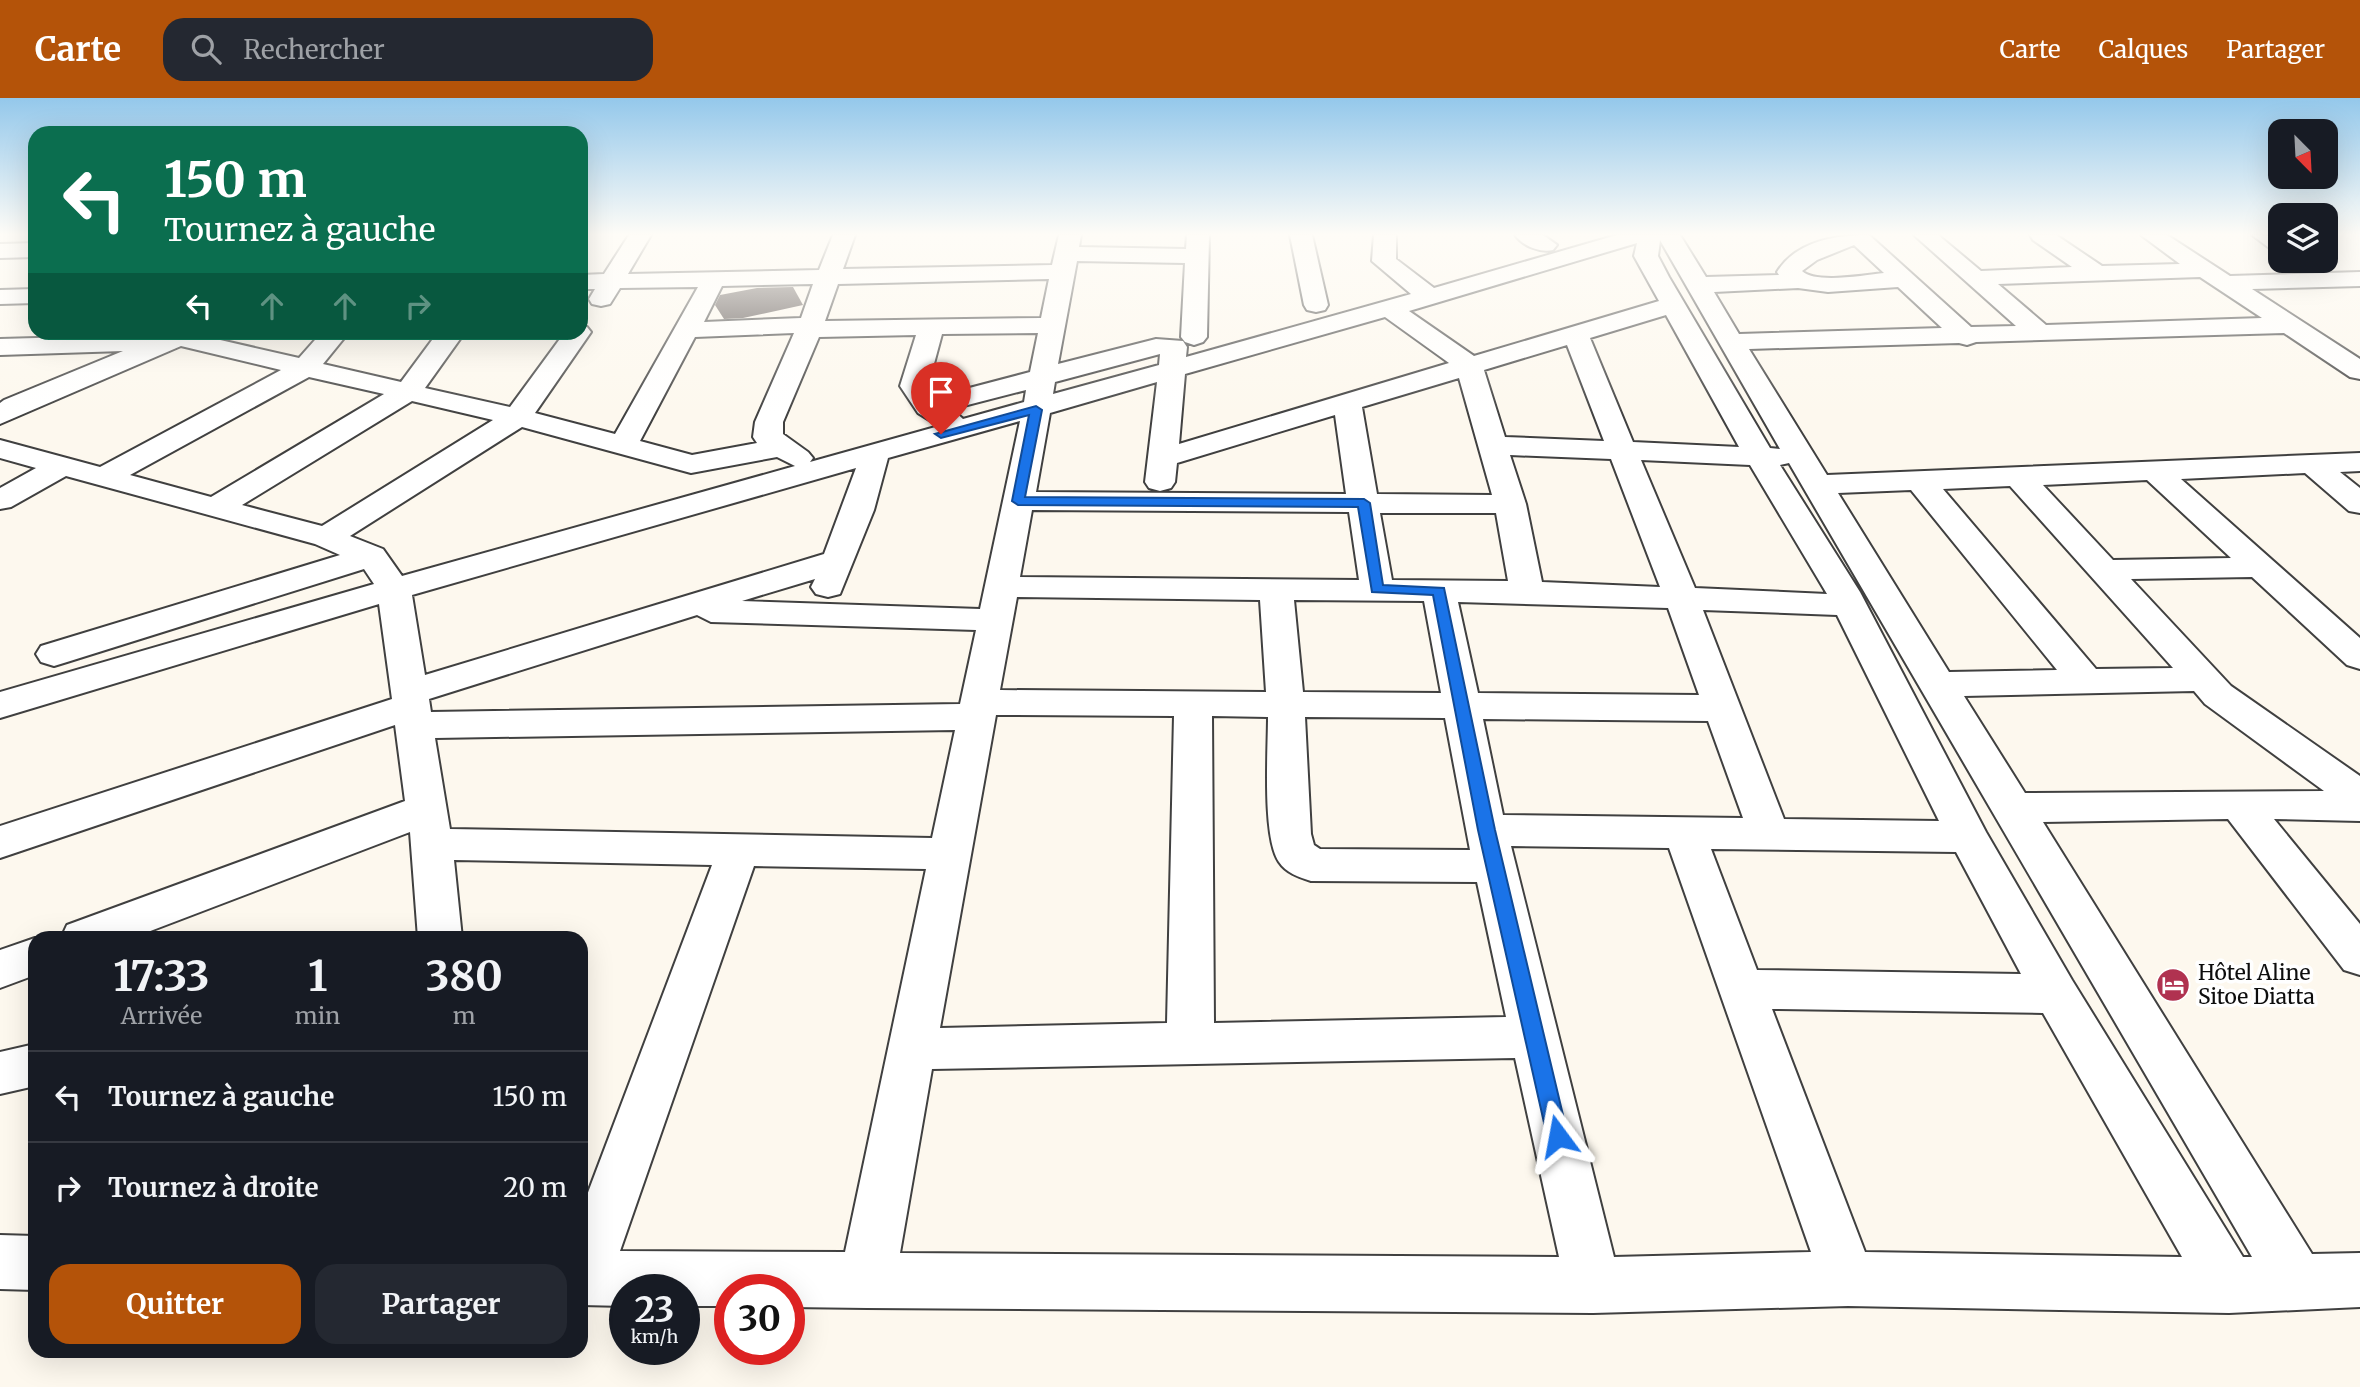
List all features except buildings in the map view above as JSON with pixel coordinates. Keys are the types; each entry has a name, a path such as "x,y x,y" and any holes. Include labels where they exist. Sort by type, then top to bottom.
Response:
{"street":[{"path":"588,318 605,295"},
{"path":"623,446 704,295"},
{"path":"815,470 768,437 769,422 821,295"},
{"path":"867,1281 1058,295"},
{"path":"1158,502 1189,295"},
{"path":"1313,295 1315,305"},
{"path":"1261,328 1315,305 1352,295"},
{"path":"0,705 394,588 963,428 1039,394 1180,350 1261,328 1390,309 1436,295"},
{"path":"1163,458 1575,333 1685,295"},
{"path":"1685,295 1731,342 1810,472 1858,597 1968,837 2056,994 2229,1285"},
{"path":"1685,295 1759,455 1858,597 1938,684 2299,1284"},
{"path":"1922,295 1967,337"},
{"path":"1996,295 2040,333"},
{"path":"2243,295 2360,371"},
{"path":"0,297 28,296"},
{"path":"1390,309 1469,365 1510,504 1527,592"},
{"path":"686,330 1052,325"},
{"path":"1731,342 1967,337 2287,325"},
{"path":"932,326 914,386 928,407 963,428"},
{"path":"1180,350 1220,330"},
{"path":"1575,333 1682,598 1720,708 1769,834"},
{"path":"0,347 141,340"},
{"path":"4,409 176,340"},
{"path":"189,340 517,418 691,464 780,446"},
{"path":"104,477 305,368 329,340"},
{"path":"216,507 408,392 446,340"},
{"path":"326,537 517,418 572,340"},
{"path":"928,407 1039,394"},
{"path":"1347,402 1377,589"},
{"path":"1492,445 1759,455 1810,472 1920,481 2360,462"},
{"path":"0,449 326,537 371,556 394,588 429,827 439,931"},
{"path":"818,615 858,510 875,453"},
{"path":"2312,464 2360,503"},
{"path":"0,500 64,466"},
{"path":"2154,470 2360,657"},
{"path":"2018,476 2218,695 2360,796"},
{"path":"1920,481 2084,679"},
{"path":"1018,501 1510,504"},
{"path":"54,653 371,556"},
{"path":"0,842 412,708 678,610 837,561"},
{"path":"2105,570 2261,566"},
{"path":"678,610 818,615 1276,589 1527,592 1682,598 1858,597"},
{"path":"1276,589 1286,705 1290,834 1295,853 1311,865 1684,833 1968,837"},
{"path":"1439,591 1491,848 1593,1285"},
{"path":"1938,684 2084,679 2204,679"},
{"path":"412,708 978,709 1193,704 1720,708"},
{"path":"1190,1043 1193,704"},
{"path":"2014,808 2239,804 2360,806"},
{"path":"2239,804 2360,957"},
{"path":"105,931 429,827 739,850 950,854"},
{"path":"1684,833 1848,1279"},
{"path":"588,1262 739,850"},
{"path":"0,969 28,959"},
{"path":"1741,989 2056,994"},
{"path":"912,1049 1535,1037"},
{"path":"0,1073 28,1067"},
{"path":"0,1262 28,1263"},
{"path":"588,1278 1593,1285 1848,1279 2229,1285 2360,1280"}],"place":[{"name":"Hôtel Aline Sitoe Diatta","path":"2173,985"}],"route":[{"path":"941,434 1036,410 1018,501 1364,503 1377,589 1439,591 1464,706 1486,830 1558,1136"}]}
